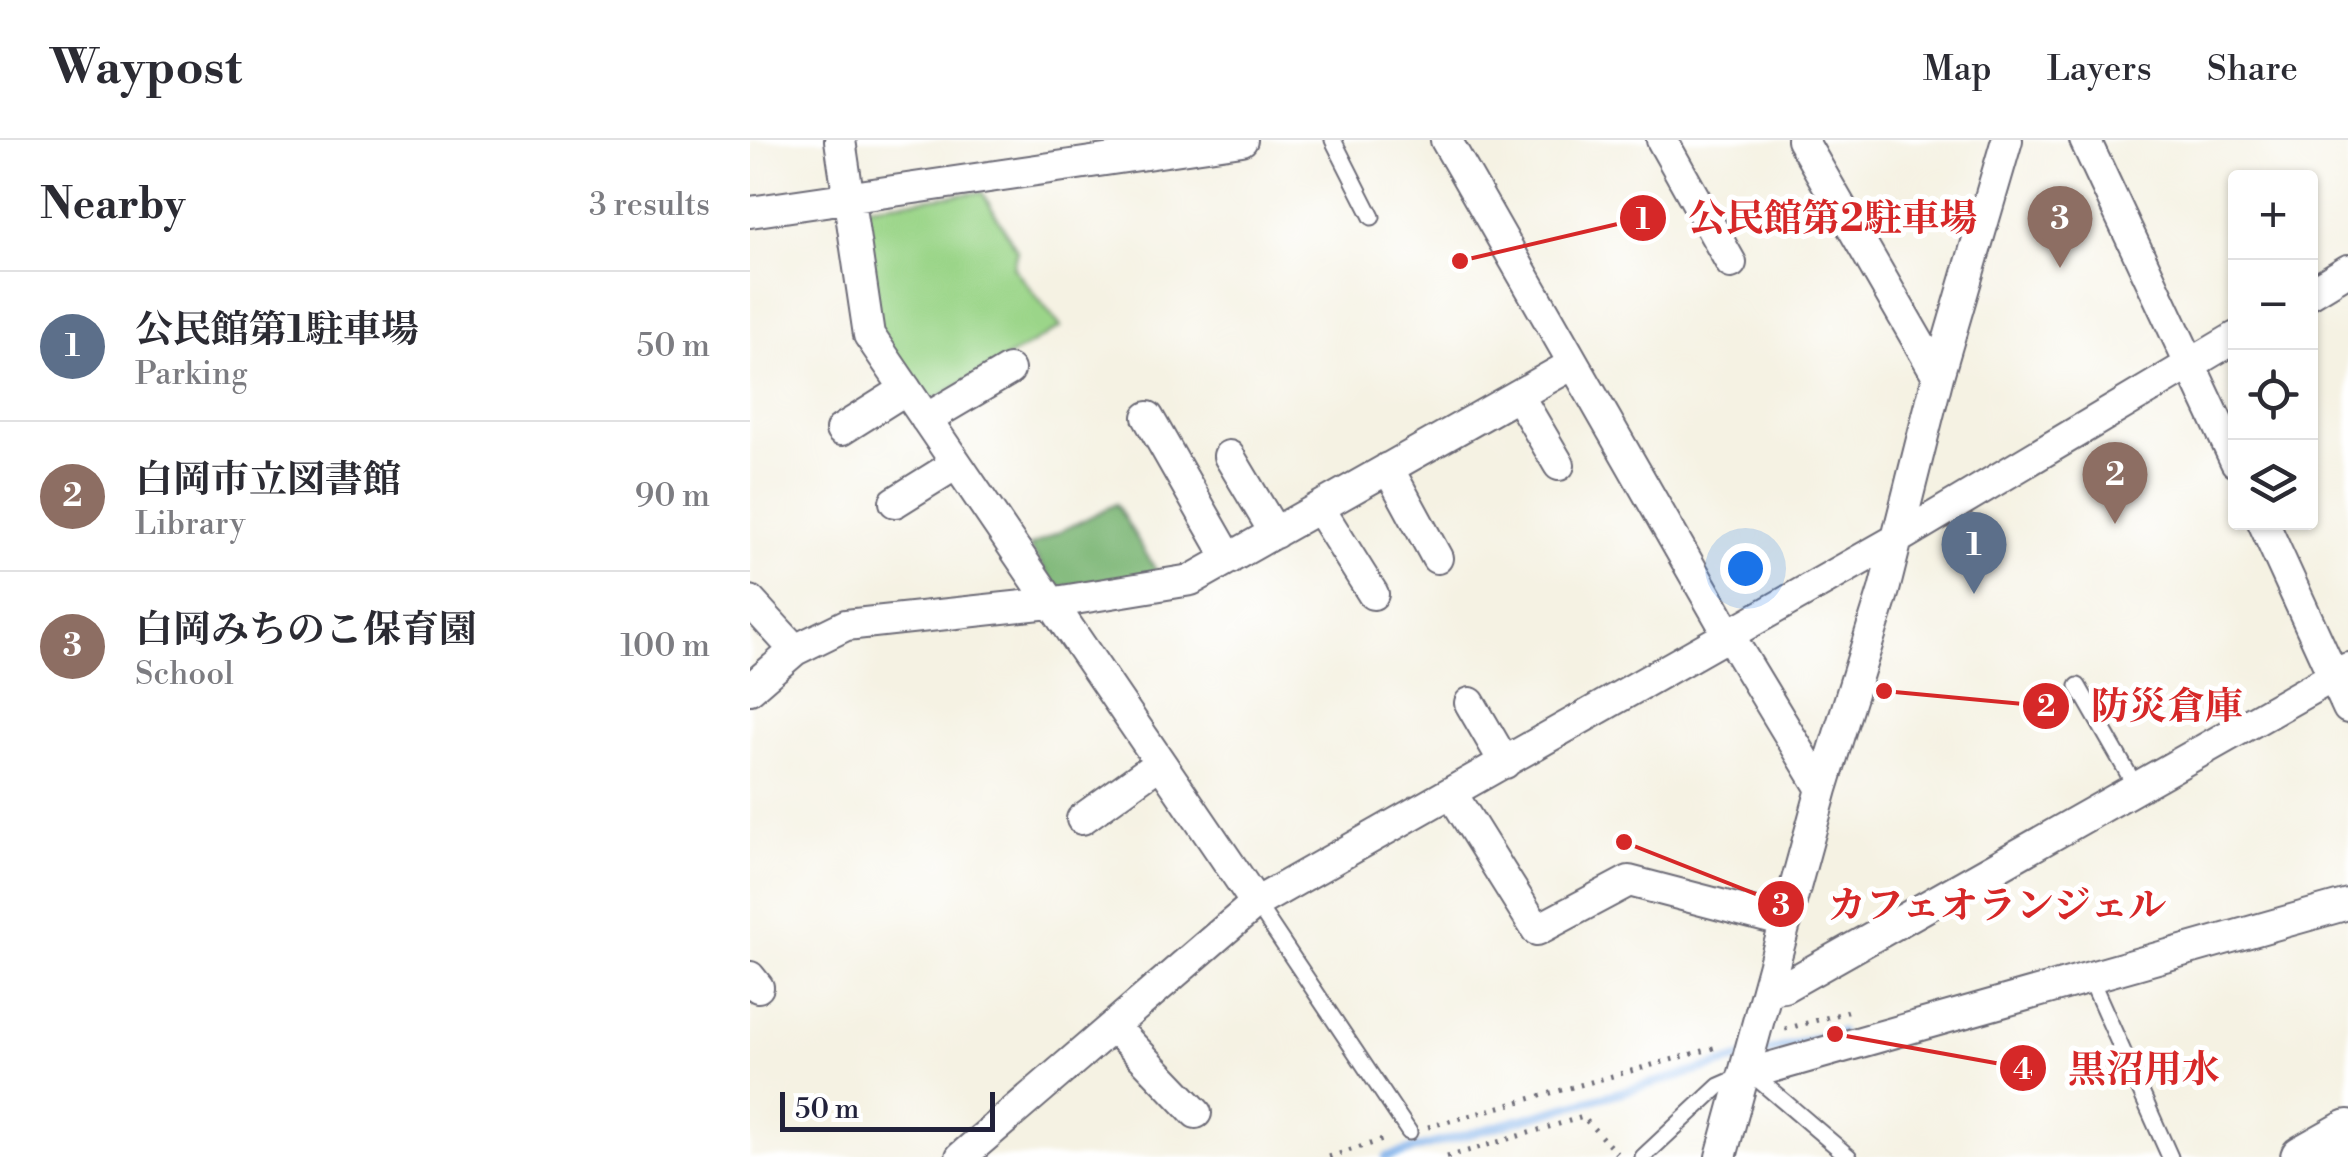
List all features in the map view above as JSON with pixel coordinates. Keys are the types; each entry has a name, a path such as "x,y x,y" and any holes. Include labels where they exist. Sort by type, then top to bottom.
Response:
{"street":[{"path":"840,140 869,335 1256,904"},
{"path":"750,212 1242,140"},
{"path":"1446,140 1729,635 1822,789"},
{"path":"1662,140 1731,263"},
{"path":"1802,140 1938,376"},
{"path":"1722,1157 1743,1057 1768,989 2007,140"},
{"path":"2084,140 2228,445"},
{"path":"2318,288 2348,270"},
{"path":"960,1157 1256,904 1897,538 2228,342"},
{"path":"750,688 794,650 846,625 1050,603 1191,580 1573,364"},
{"path":"926,419 1009,370"},
{"path":"841,430 906,389"},
{"path":"1518,395 1559,465"},
{"path":"1148,417 1229,559"},
{"path":"1229,456 1275,532"},
{"path":"895,502 956,464"},
{"path":"1388,468 1438,558"},
{"path":"1319,508 1373,594"},
{"path":"2267,530 2341,672 2348,708"},
{"path":"750,601 794,650"},
{"path":"1768,989 1784,988 2341,672"},
{"path":"1470,703 1505,763"},
{"path":"1082,819 1160,763"},
{"path":"1452,794 1537,930 1630,881 1786,922"},
{"path":"1743,1057 2090,980 2348,904"},
{"path":"1113,1026 1196,1113"},
{"path":"2302,1157 2348,1131"}],"lane":[{"path":"1333,140 1372,217"},
{"path":"2078,686 2137,788"},
{"path":"1256,904 1417,1130"},
{"path":"2090,980 2170,1157"},
{"path":"1642,1157 1719,1086 1743,1057 1760,1081 1849,1157"}],"path":[{"path":"1332,1157 1417,1130 1743,1057"},
{"path":"1447,1157 1583,1117 1620,1157"}],"green space":[{"path":"982,192 1017,250 1013,267 1061,327 928,403 877,333 857,217 868,206"},
{"path":"1116,504 1157,572 1057,588 1029,547"}],"waterway":[{"path":"1758,1054 1840,1032"},
{"path":"1386,1157 1743,1058"}],"place":[{"name":"公民館第2駐車場","path":"1460,261"},
{"name":"白岡みちのこ保育園","path":"2060,268"},
{"name":"白岡市立図書館","path":"2115,524"},
{"name":"公民館第1駐車場","path":"1974,594"},
{"name":"防災倉庫","path":"1884,691"},
{"name":"カフェオランジェル","path":"1624,842"},
{"name":"黒沼用水","path":"1835,1034"}]}
